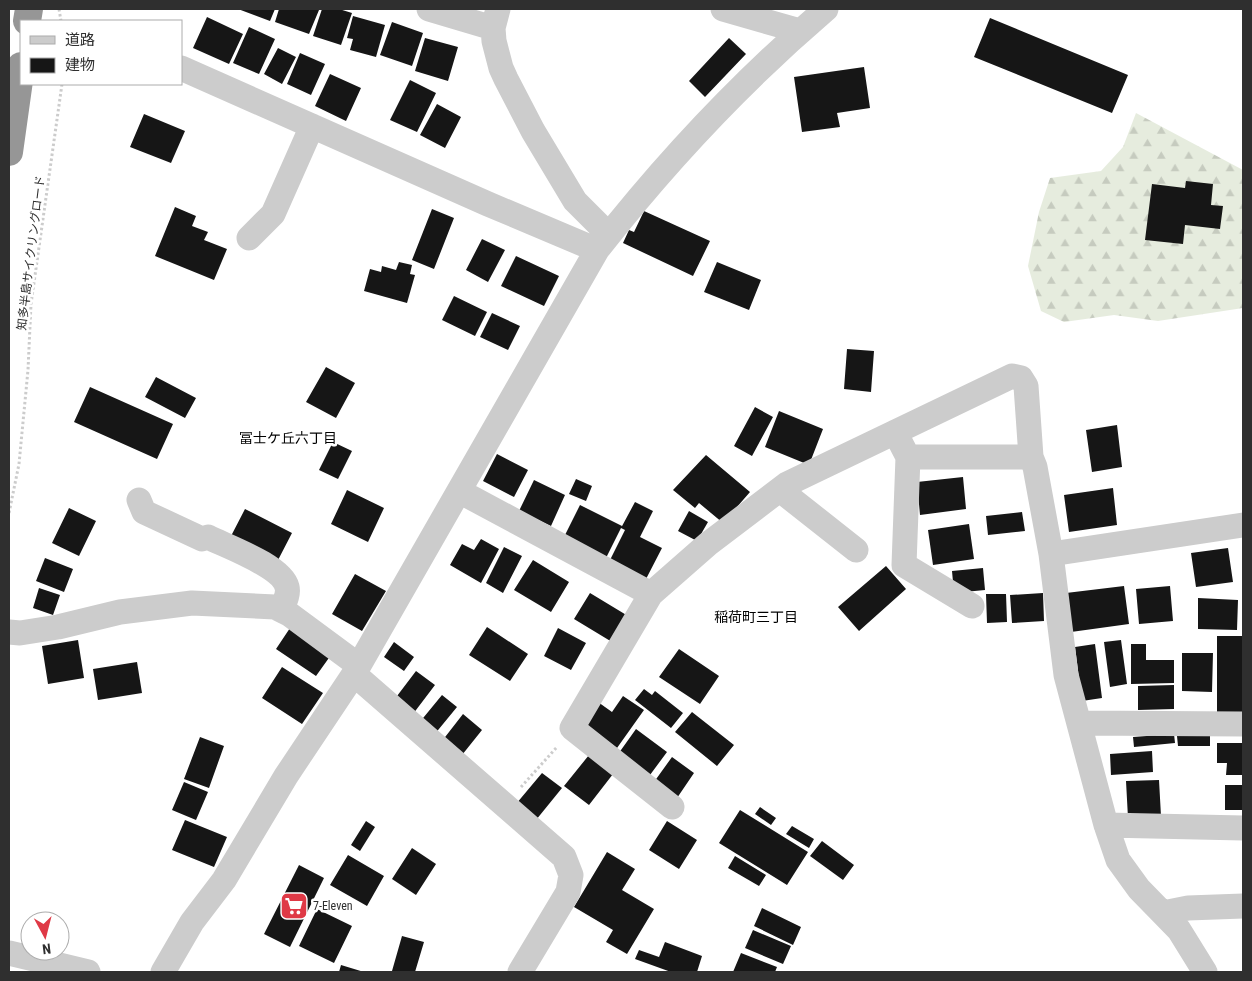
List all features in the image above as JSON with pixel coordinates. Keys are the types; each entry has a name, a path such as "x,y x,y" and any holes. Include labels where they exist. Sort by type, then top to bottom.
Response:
{"highway":[{"path":"9,152 20,73"}],"street":[{"path":"429,9 495,18 501,68 533,131 575,201 603,242"},
{"path":"723,9 800,31"},
{"path":"163,972 192,922 224,880 286,776 356,670 603,242 636,200 690,140 800,31 826,9"},
{"path":"182,68 312,126 603,242"},
{"path":"249,238 273,214 312,126"},
{"path":"672,807 572,728 651,594 708,544 787,484 1012,376 1021,378 1026,386 1031,457 1035,467 1050,554 1066,675 1106,826 1118,860 1139,889 1179,930 1205,972"},
{"path":"895,432 908,457 904,565 972,606"},
{"path":"908,457 1031,457"},
{"path":"780,490 856,550"},
{"path":"459,491 651,594"},
{"path":"139,500 144,512 202,539 208,538 276,570 287,586 288,594 281,610"},
{"path":"1050,554 1243,525"},
{"path":"9,632 20,633 58,627 120,612 192,603 274,607 281,610 356,670 564,857 571,875 568,892 520,972"},
{"path":"1080,723 1243,724"},
{"path":"1106,826 1243,828"},
{"path":"1163,913 1188,908 1243,906"},
{"path":"9,953 88,972"}],"path":[{"name":"知多半島サイクリングロード","path":"9,513 19,464 28,370 31,304 62,85"},
{"path":"505,804 545,762 572,728"}],"green space":[{"path":"1136,113 1243,170 1243,308 1158,321 1114,315 1064,322 1041,311 1028,266 1039,212 1050,178 1101,171 1123,147"}],"building":[{"path":"238,9 275,9 270,21"},
{"path":"279,9 319,10 309,34 275,22"},
{"path":"322,9 339,9 352,13 341,45 313,36"},
{"path":"353,16 385,25 376,57 350,50 353,39 347,38"},
{"path":"207,17 243,34 229,64 193,48"},
{"path":"990,18 1128,75 1112,113 974,57"},
{"path":"392,22 423,33 412,66 380,55"},
{"path":"249,27 275,39 259,74 233,63"},
{"path":"425,38 458,47 448,81 415,71"},
{"path":"729,38 746,54 705,97 689,81"},
{"path":"278,48 296,57 282,84 264,74"},
{"path":"300,53 325,64 311,95 287,84"},
{"path":"864,67 870,108 837,113 840,127 802,132 794,77"},
{"path":"330,74 361,88 346,121 315,106"},
{"path":"410,80 436,93 417,132 390,120"},
{"path":"437,104 461,117 445,148 420,135"},
{"path":"144,114 185,131 171,163 130,147"},
{"path":"1186,181 1213,184 1211,205 1223,206 1220,229 1185,225 1183,244 1145,240 1152,184 1185,188"},
{"path":"175,207 196,216 192,226 208,232 204,240 227,249 214,280 155,256"},
{"path":"432,209 454,218 434,269 412,260"},
{"path":"644,211 710,241 693,276 623,243 629,230 634,232"},
{"path":"482,239 505,250 488,282 466,270"},
{"path":"516,256 559,276 544,306 501,286"},
{"path":"399,262 412,265 410,274 415,275 407,303 364,291 370,269 381,272 382,266 396,270"},
{"path":"717,262 761,280 749,310 704,292"},
{"path":"454,296 487,312 475,336 442,320"},
{"path":"492,313 520,326 508,350 480,337"},
{"path":"847,349 874,351 871,392 844,389"},
{"path":"326,367 355,383 336,418 306,402"},
{"path":"156,377 196,398 185,418 145,397"},
{"path":"90,387 173,424 157,459 74,422"},
{"path":"755,407 773,417 752,456 734,446"},
{"path":"779,411 823,429 809,465 765,447"},
{"path":"1117,425 1122,467 1092,472 1086,430"},
{"path":"333,442 352,451 338,479 319,470"},
{"path":"497,454 528,470 514,497 483,481"},
{"path":"706,455 750,492 723,523 699,503 695,508 673,490"},
{"path":"963,477 966,509 920,515 917,482"},
{"path":"576,479 592,486 586,501 569,494"},
{"path":"534,480 565,495 551,526 519,511"},
{"path":"1113,488 1117,525 1069,532 1064,495"},
{"path":"347,490 384,508 368,542 331,524"},
{"path":"635,502 653,511 640,537 662,548 646,579 610,560 625,530 621,528"},
{"path":"580,505 622,526 606,558 564,537"},
{"path":"69,508 96,521 79,556 52,543"},
{"path":"245,509 292,533 277,562 230,538"},
{"path":"689,511 708,522 697,541 678,531"},
{"path":"1022,512 1025,531 988,535 986,516"},
{"path":"969,524 974,559 933,565 928,530"},
{"path":"481,539 499,549 481,583 450,565 462,544 474,550"},
{"path":"504,547 522,556 503,593 486,583"},
{"path":"1228,548 1233,582 1196,587 1191,553"},
{"path":"45,558 73,569 64,592 36,581"},
{"path":"533,560 569,582 551,612 514,590"},
{"path":"886,566 906,589 859,631 838,607"},
{"path":"983,568 985,590 954,593 952,571"},
{"path":"355,574 386,591 362,631 332,614"},
{"path":"1124,586 1129,624 1071,632 1066,593"},
{"path":"1170,586 1173,621 1139,624 1136,589"},
{"path":"39,588 60,595 53,615 33,608"},
{"path":"590,593 628,616 612,642 574,619"},
{"path":"1043,593 1044,621 1012,623 1010,595"},
{"path":"986,594 1006,594 1007,622 987,623"},
{"path":"1198,598 1238,600 1237,630 1198,629"},
{"path":"487,627 528,654 510,681 469,655"},
{"path":"290,628 331,655 316,676 276,649"},
{"path":"558,628 586,643 571,670 544,656"},
{"path":"1217,636 1243,636 1243,712 1217,712"},
{"path":"78,640 84,678 48,684 42,646"},
{"path":"1121,640 1127,684 1110,687 1104,642"},
{"path":"394,642 414,657 404,671 384,657"},
{"path":"1095,644 1102,698 1082,701 1075,647"},
{"path":"1131,644 1146,644 1146,660 1174,660 1174,683 1131,684"},
{"path":"679,649 719,676 700,704 659,677"},
{"path":"1182,653 1213,653 1212,692 1182,691"},
{"path":"137,662 142,693 98,700 93,669"},
{"path":"282,667 323,693 302,724 262,698"},
{"path":"416,671 435,685 413,714 394,700"},
{"path":"1174,685 1174,709 1138,710 1138,686"},
{"path":"644,689 652,695 655,691 683,713 671,728 635,700"},
{"path":"442,695 457,707 434,735 419,723"},
{"path":"623,696 644,710 617,748 582,723 598,702 612,712"},
{"path":"692,712 734,745 717,766 675,732"},
{"path":"463,714 482,730 462,755 442,741"},
{"path":"636,729 667,752 647,779 616,757"},
{"path":"1174,734 1175,743 1134,747 1133,737"},
{"path":"1210,735 1210,746 1178,746 1177,736"},
{"path":"200,737 224,746 209,788 184,779"},
{"path":"1217,743 1243,743 1243,775 1226,775 1227,763 1217,763"},
{"path":"1152,751 1153,772 1111,775 1110,754"},
{"path":"589,755 613,774 589,805 564,786"},
{"path":"672,757 694,773 677,798 654,782"},
{"path":"542,773 562,788 536,820 516,804"},
{"path":"1159,780 1161,816 1128,818 1126,781"},
{"path":"184,782 208,792 196,820 172,810"},
{"path":"1225,785 1243,785 1243,810 1225,810"},
{"path":"760,807 776,818 771,825 755,814"},
{"path":"740,810 808,852 787,885 719,843"},
{"path":"185,820 227,837 214,867 172,850"},
{"path":"366,821 375,827 360,851 351,845"},
{"path":"667,821 697,840 679,869 649,850"},
{"path":"792,826 814,839 809,848 786,834"},
{"path":"822,841 854,865 843,880 810,856"},
{"path":"412,848 436,864 416,895 392,879"},
{"path":"607,852 635,869 622,890 654,909 627,954 606,942 613,930 574,907"},
{"path":"348,855 384,876 367,906 330,885"},
{"path":"735,856 766,875 759,886 728,868"},
{"name":"7-Eleven","path":"299,865 324,878 290,947 264,934"},
{"path":"762,908 801,927 793,945 754,926"},
{"path":"317,909 352,926 334,963 299,946"},
{"path":"753,930 791,946 783,964 745,948"},
{"path":"402,936 424,942 415,972 392,971"},
{"path":"665,942 702,956 697,972 671,972 635,959 639,950 659,957"},
{"path":"741,953 777,967 775,972 733,972"},
{"path":"341,965 364,972 339,972"}],"place":[{"name":"7-Eleven","path":"294,906"}],"district":[{"name":"冨士ケ丘六丁目","path":"288,438"},
{"name":"稲荷町三丁目","path":"756,617"}]}
